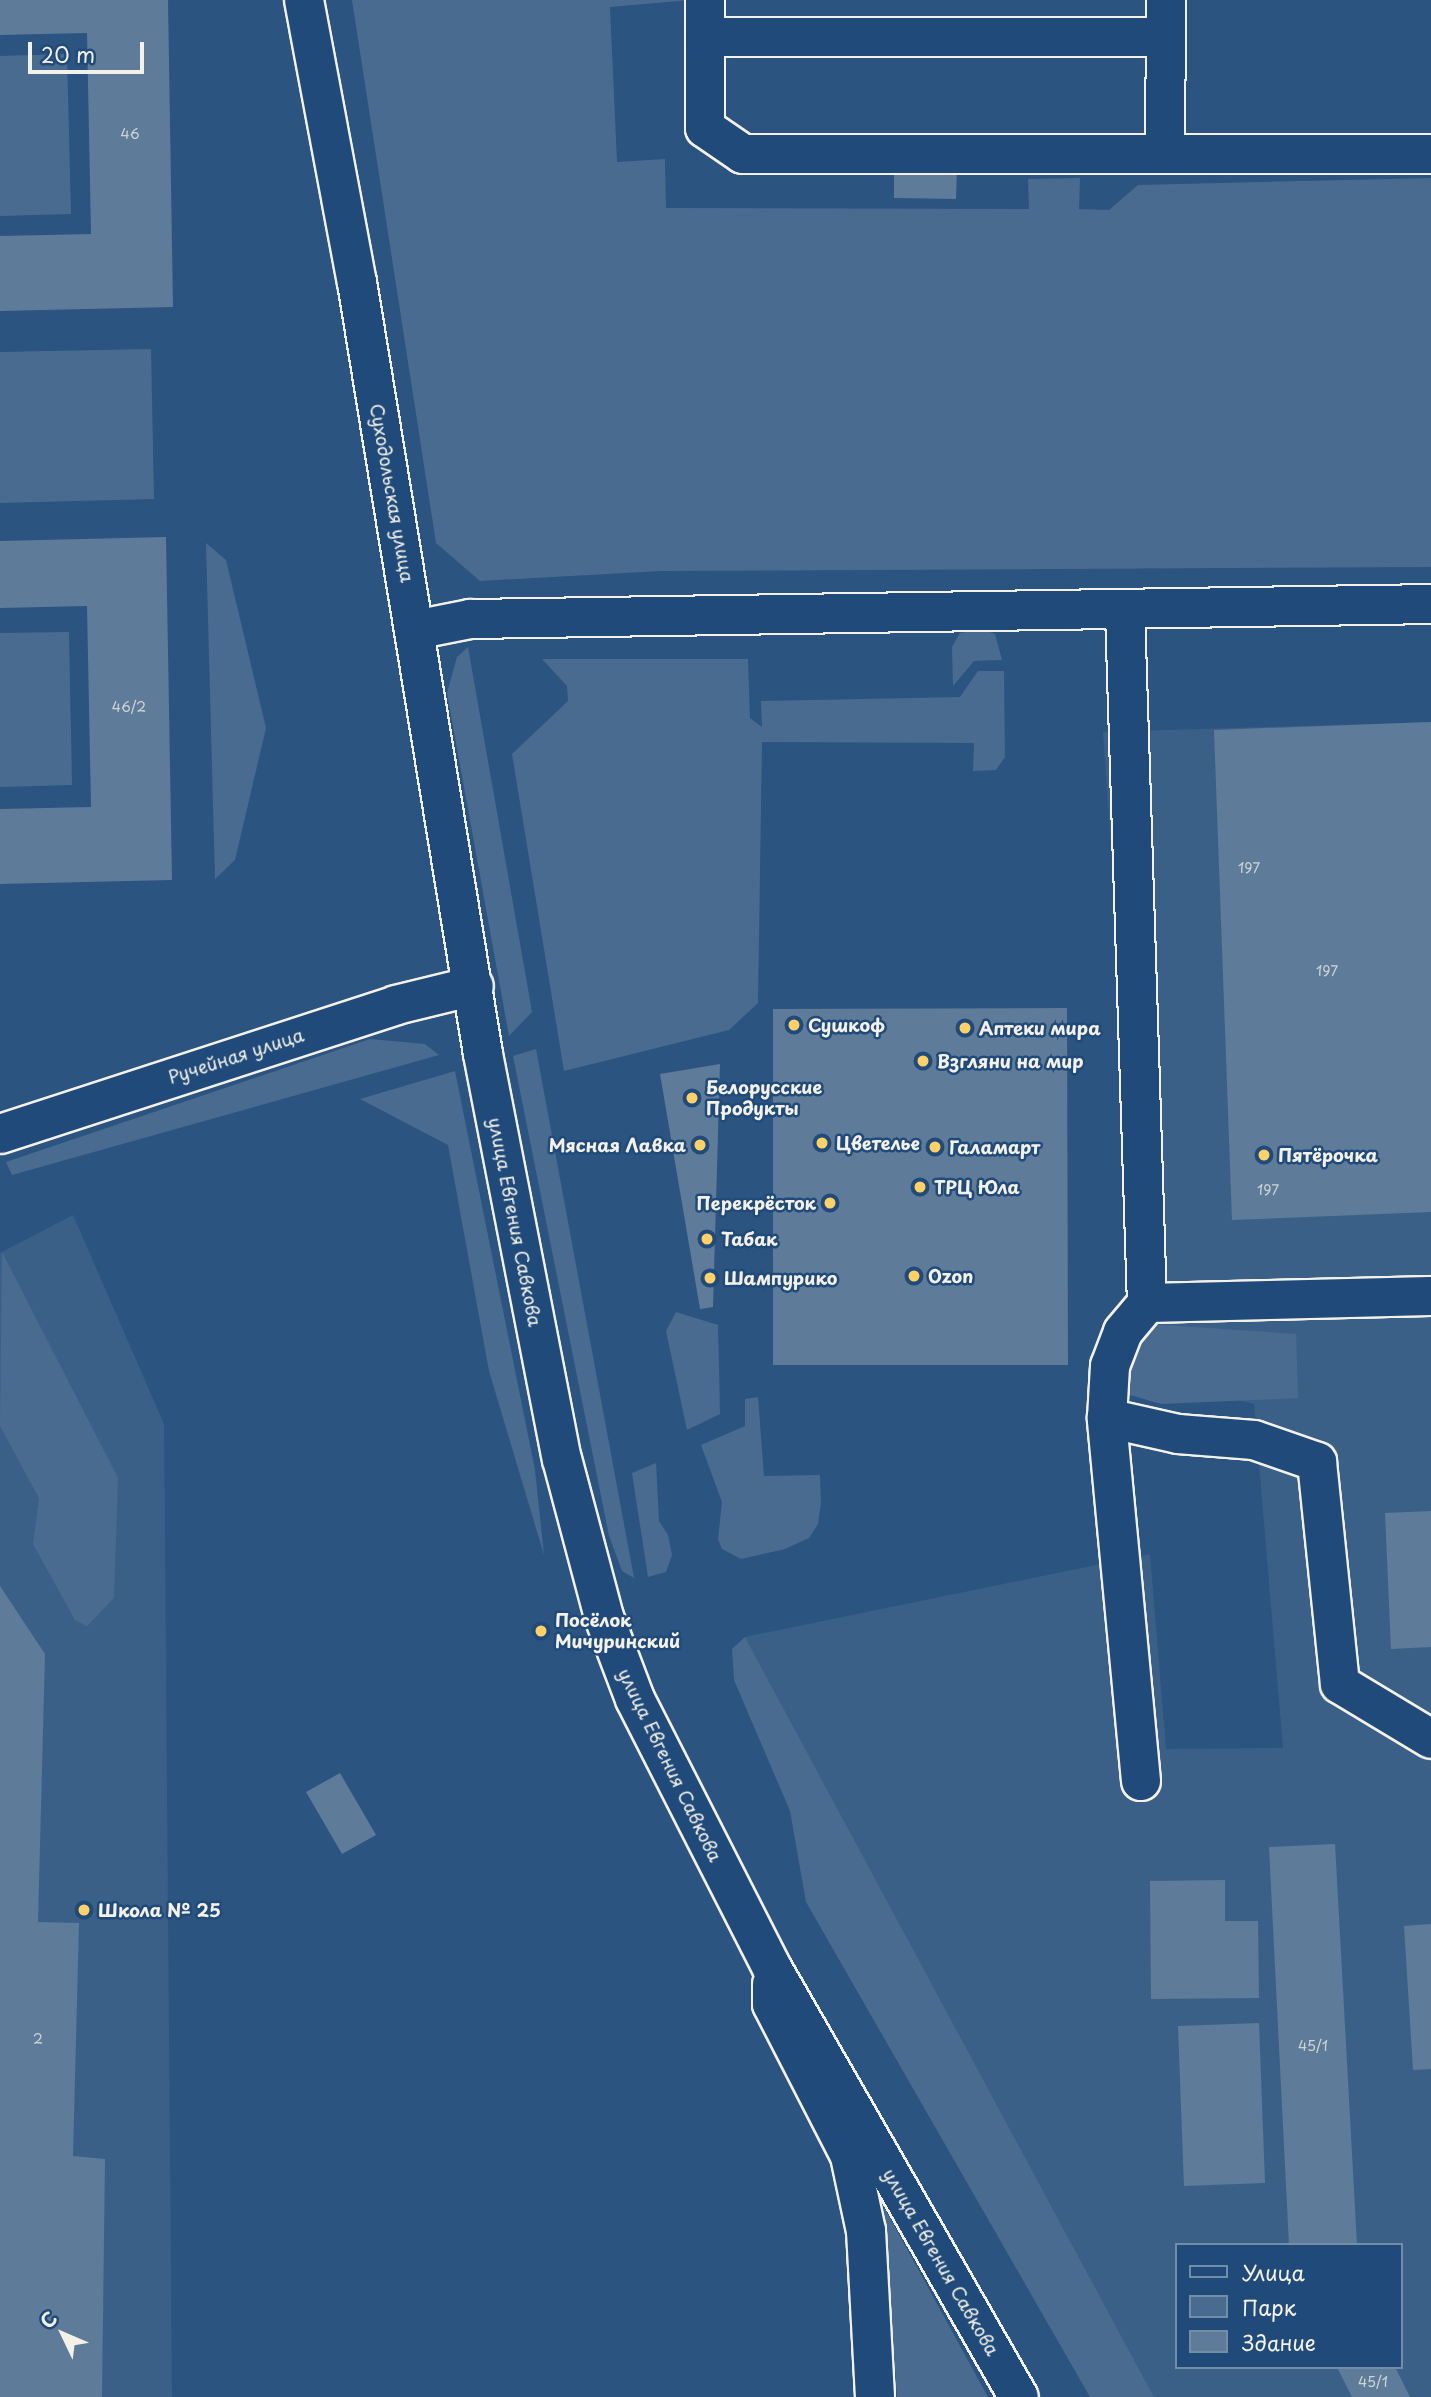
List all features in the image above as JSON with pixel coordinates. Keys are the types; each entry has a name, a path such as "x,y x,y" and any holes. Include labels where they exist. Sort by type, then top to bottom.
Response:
{"main road":[{"name":"Суходольская улица","path":"304,0 415,630 474,986"},
{"path":"1165,154 1166,18 705,18 705,128 743,154 1165,154 1431,154"},
{"path":"415,630 482,618 1019,609 1125,612 1431,604"},
{"path":"1125,612 1147,1303 1123,1332 1110,1366 1107,1418 1142,1781"},
{"name":"Ручейная улица","path":"0,1134 396,1005 474,986"},
{"name":"улица Евгения Савкова","path":"474,986 483,1054 562,1459 604,1617 635,1699 772,1968 1019,2397"},
{"path":"1147,1303 1431,1296"},
{"path":"1107,1418 1178,1434 1254,1440 1317,1462 1340,1684 1431,1740"},
{"path":"772,1968 772,2004 850,2156 866,2231 875,2397"}],"shaded area":[{"path":"1431,722 1431,2397 1154,2397 745,1637 1150,1554 1166,1749 1283,1748 1254,1404 1174,1382 1123,1332 1140,1259 1103,732"},
{"name":"Школа № 25","path":"73,1215 164,1424 172,2397 0,2397 0,1253"}],"green space":[{"path":"352,0 690,0 610,7 617,162 665,159 666,208 1029,209 1028,179 1080,178 1079,209 1109,210 1138,185 1431,178 1431,567 661,571 480,581 436,543"},
{"path":"67,54 71,214 0,216 0,56"},
{"path":"151,349 154,499 0,503 0,352"},
{"path":"206,543 226,560 266,728 235,860 215,879"},
{"path":"983,629 995,634 1002,660 974,661 953,686 952,647 960,633"},
{"path":"69,632 72,785 0,787 0,633"},
{"path":"468,647 532,1012 509,1036 447,693 457,657"},
{"path":"542,659 748,659 750,718 762,727 761,701 960,697 978,671 1004,671 1005,757 996,770 973,771 974,743 762,742 758,1003 729,1030 564,1071 512,754 568,701 567,686"},
{"path":"370,1039 425,1044 439,1055 12,1175 6,1162"},
{"path":"536,1049 634,1578 622,1571 609,1536 513,1056"},
{"path":"455,1071 535,1470 544,1555 489,1371 448,1145 360,1099"},
{"path":"2,1252 118,1478 114,1598 87,1626 75,1620 33,1544 39,1498 0,1426"},
{"path":"676,1312 718,1325 720,1414 687,1430 666,1331"},
{"path":"1149,1324 1296,1334 1298,1398 1161,1404 1127,1394 1126,1353"},
{"path":"758,1397 764,1476 820,1475 821,1503 818,1524 809,1538 785,1549 741,1559 722,1549 718,1539 722,1502 701,1445 745,1426 745,1399"},
{"path":"656,1463 659,1521 668,1535 672,1555 666,1572 648,1577 632,1473"},
{"path":"745,1637 1154,2397 1090,2397 806,1902 790,1811 734,1680 732,1649"},
{"path":"884,2207 988,2397 897,2397"}],"building":[{"path":"0,0 168,0 173,307 0,311 0,236 91,234 87,33 0,35"},
{"path":"894,166 957,167 956,199 894,198"},
{"path":"166,537 172,880 0,884 0,809 91,807 87,606 0,608 0,541"},
{"path":"1431,722 1431,1212 1232,1220 1214,730"},
{"name":"ТРЦ Юла","path":"1067,1008 1068,1365 773,1365 773,1009"},
{"path":"720,1064 713,1307 700,1309 660,1074"},
{"path":"1431,1511 1431,1647 1391,1649 1385,1513"},
{"path":"0,1586 45,1654 38,1922 79,1923 73,2156 105,2159 102,2397 0,2397"},
{"path":"340,1773 376,1835 342,1854 306,1792"},
{"path":"1335,1844 1357,2243 1289,2243 1269,1847"},
{"path":"1225,1880 1225,1921 1258,1921 1259,1998 1151,1999 1150,1881"},
{"path":"1431,1924 1431,2069 1413,2070 1404,1926"},
{"path":"1259,2023 1265,2183 1184,2186 1178,2026"},
{"path":"1338,2369 1396,2369 1410,2397 1352,2397"}],"place":[{"name":"Сушкоф","path":"794,1025"},
{"name":"Аптеки мира","path":"965,1028"},
{"name":"Взгляни на мир","path":"923,1061"},
{"name":"Белорусские Продукты","path":"692,1098"},
{"name":"Цветелье","path":"822,1143"},
{"name":"Мясная Лавка","path":"700,1145"},
{"name":"Галамарт","path":"935,1147"},
{"name":"Пятёрочка","path":"1264,1155"},
{"name":"ТРЦ Юла","path":"920,1187"},
{"name":"Перекрёсток","path":"830,1203"},
{"name":"Табак","path":"707,1239"},
{"name":"Ozon","path":"914,1276"},
{"name":"Шампурико","path":"710,1278"},
{"name":"Посёлок Мичуринский","path":"541,1631"},
{"name":"Школа № 25","path":"84,1910"}]}
